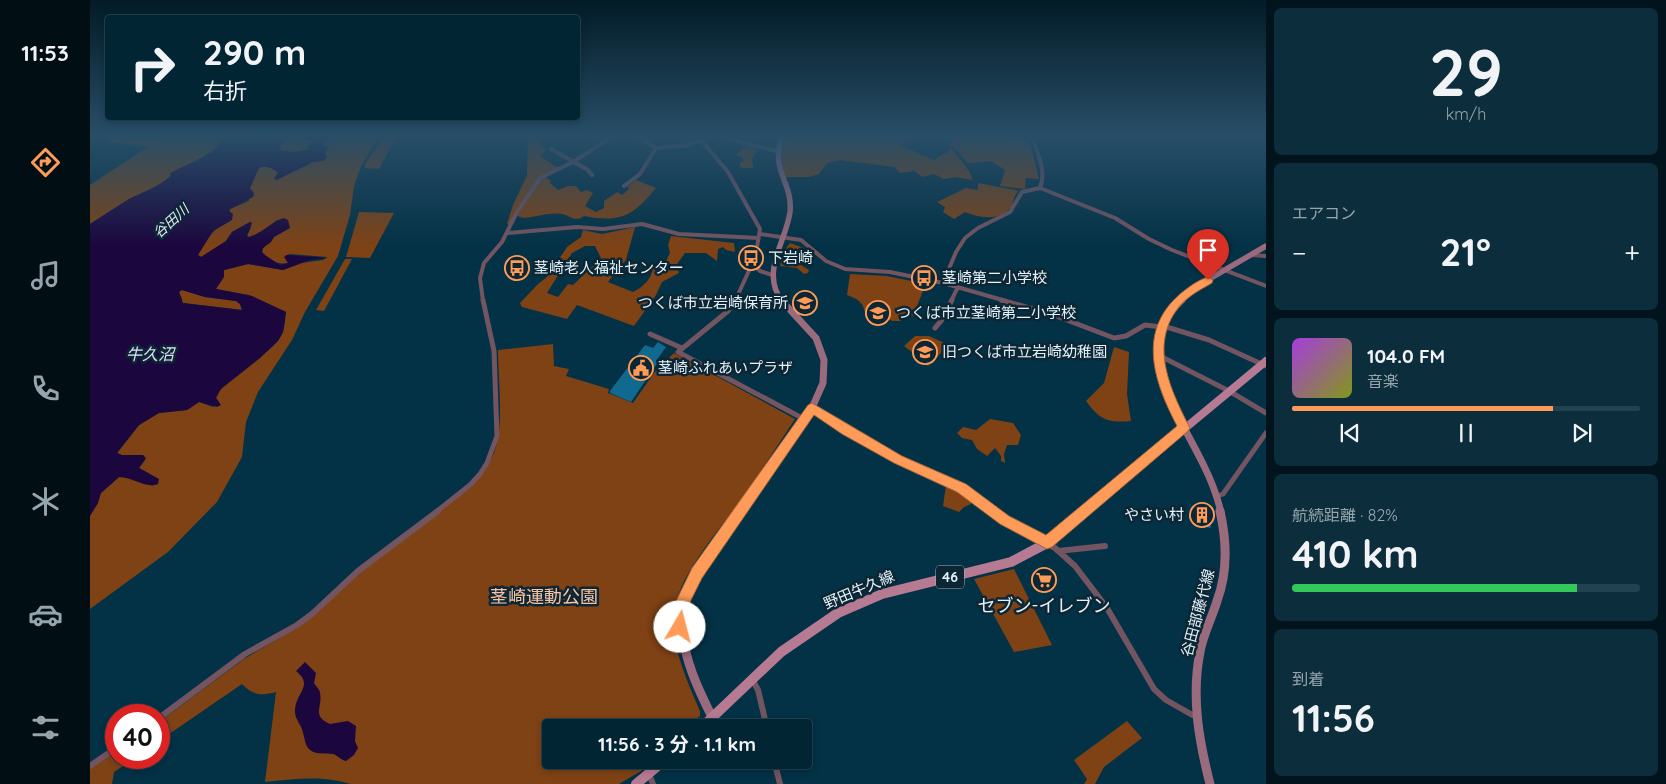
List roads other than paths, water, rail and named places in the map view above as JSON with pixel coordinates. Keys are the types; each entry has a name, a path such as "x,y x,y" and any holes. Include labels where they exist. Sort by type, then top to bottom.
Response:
{"main road":[{"name":"野田牛久線","path":"712,717 796,640 853,606 882,594 910,586 1011,562 1047,542 1264,364"},
{"path":"636,784 651,779"}],"street":[{"path":"170,710 245,654 297,625 312,614 358,572 470,485 488,463 497,436 494,351 486,318 480,278 486,260 499,247 517,212 537,181 550,173"},
{"path":"624,186 641,173"},
{"path":"728,173 758,224 760,236 753,262 734,304 678,352 804,419"},
{"path":"712,717 685,655 680,627 684,599 697,573 812,408 825,382 826,372 823,355 815,336 780,299 774,286 772,275 784,236 790,204 780,173"},
{"path":"1040,188 1043,184 1042,173"},
{"path":"943,283 964,239 976,229 1008,213 1014,208 1022,192 1040,188 1115,218 1149,239 1172,250 1266,286"},
{"path":"507,233 577,227 603,229 642,224 679,234 784,236 801,240 826,261 845,269 890,272 943,283 1051,314 1114,338 1126,336 1145,325 1162,326 1209,340 1264,364"},
{"name":"谷田部藤代線","path":"1210,784 1196,716 1196,690 1200,650 1223,584 1225,566 1224,531 1217,496 1205,467 1164,387 1158,355 1162,326 1170,311 1181,298 1265,247"},
{"path":"1250,256 1266,256"},
{"path":"753,262 760,271 772,275"},
{"path":"934,328 941,320 958,287"},
{"path":"650,334 682,348"},
{"path":"1158,355 1229,391 1266,413"},
{"path":"812,408 846,431 898,460 961,488 996,515 1047,542 1058,550 1091,585 1107,608 1154,689 1166,700 1196,716"},
{"path":"1217,496 1223,494 1266,433"},
{"path":"1058,550 1105,546"},
{"path":"752,679 758,690 765,719"},
{"path":"90,766 105,756"},
{"path":"776,769 780,784"}],"water":[{"name":"牛久沼","path":"170,173 257,173 250,188 254,193 253,197 230,209 229,211 233,214 232,220 213,231 198,255 201,257 226,241 232,232 250,222 252,223 247,236 249,237 284,218 288,220 290,228 274,237 263,248 262,253 280,265 288,263 284,257 287,255 328,258 310,260 283,270 248,264 224,270 224,277 216,289 252,296 286,312 283,332 278,341 260,358 221,389 216,398 221,405 217,407 199,402 187,410 159,413 139,425 117,453 122,455 143,455 146,458 139,468 159,479 158,484 149,485 119,477 101,493 98,503 90,516 90,224 129,199 171,177","holes":["182,290 205,297 236,301 240,304 242,310 183,303 179,292"]},
{"name":"牛久沼","path":"278,173 292,173 277,180 274,179"},
{"path":"305,662 316,673 314,683 320,692 319,714 321,718 330,724 348,721 356,726 355,741 358,748 354,755 346,761 333,754 312,752 306,744 295,712 297,700 304,686 304,681 296,671"}],"place":[{"name":"下岩崎","path":"751,258"},
{"name":"茎崎老人福祉センター","path":"517,268"},
{"name":"茎崎第二小学校","path":"924,278"},
{"name":"つくば市立岩崎保育所","path":"805,303"},
{"name":"つくば市立茎崎第二小学校","path":"878,313"},
{"name":"旧つくば市立岩崎幼稚園","path":"925,352"},
{"name":"茎崎ふれあいプラザ","path":"641,368"},
{"name":"やさい村","path":"1202,515"},
{"name":"セブン-イレブン","path":"1044,580"}],"water label":[{"name":"谷田川","path":"171,221"}],"park label":[{"name":"茎崎運動公園","path":"544,597"}]}
